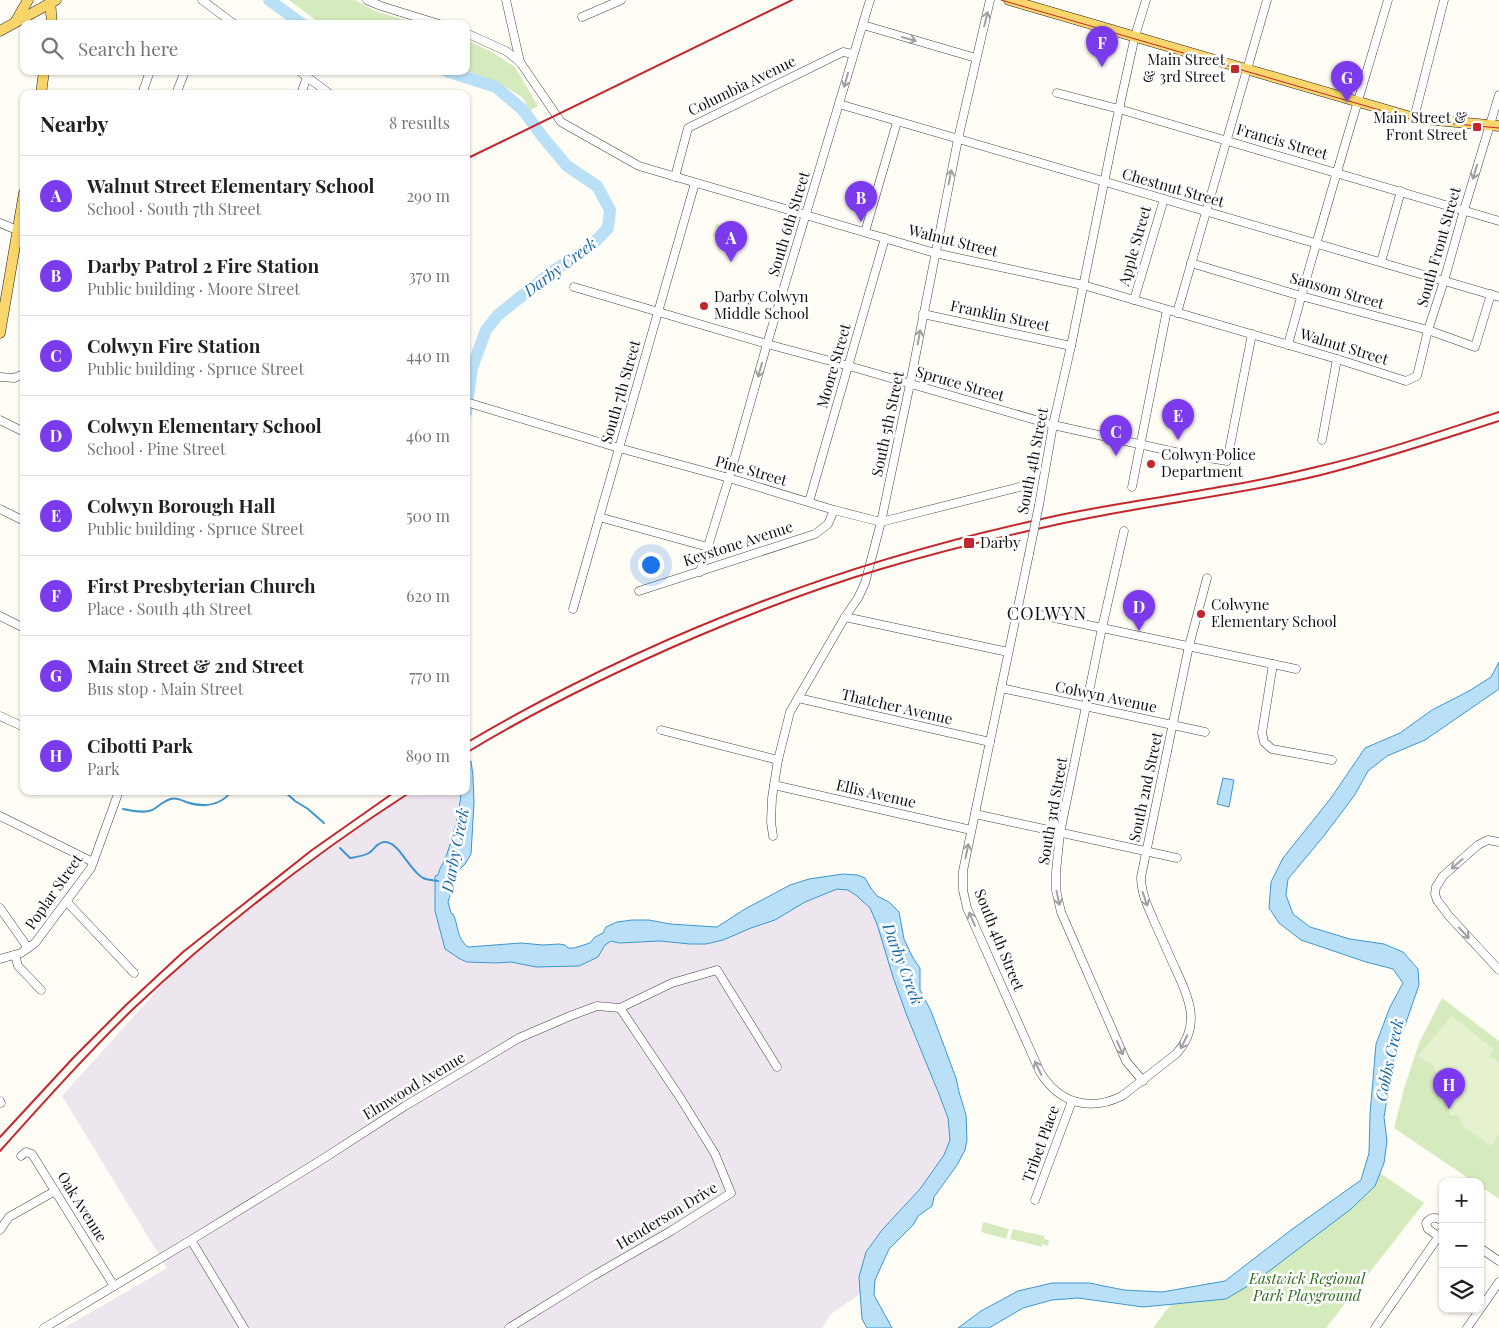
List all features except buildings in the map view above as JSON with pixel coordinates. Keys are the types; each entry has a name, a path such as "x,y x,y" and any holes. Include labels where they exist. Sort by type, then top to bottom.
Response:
{"main road":[{"path":"14,22 28,0"},
{"path":"1009,0 1414,118 1494,126"},
{"path":"0,31 51,1 52,20"},
{"path":"42,90 43,75"},
{"path":"0,333 20,236"}],"street":[{"path":"202,0 229,20"},
{"path":"367,0 426,20"},
{"path":"506,0 520,62"},
{"path":"582,17 622,0"},
{"name":"South 6th Street","path":"700,572 870,0"},
{"name":"South 5th Street","path":"774,836 771,811 774,785 790,712 858,598 865,583 881,522 958,139 990,0"},
{"name":"South 4th Street","path":"1072,1101 1060,1095 1050,1086 1040,1072 967,908 964,900 962,879 1119,109 1135,36 1146,0"},
{"path":"1177,313 1267,0"},
{"path":"1288,345 1315,243 1338,172 1388,0"},
{"path":"1414,118 1444,0"},
{"path":"863,25 976,58"},
{"path":"470,35 506,51 520,62"},
{"name":"Columbia Avenue","path":"675,177 688,128 843,52 853,54"},
{"name":"Walnut Street","path":"520,62 561,122 639,166 935,253 1083,285 1406,381 1417,376"},
{"path":"143,90 149,75"},
{"path":"178,90 183,75"},
{"path":"304,75 325,90"},
{"path":"302,90 307,77"},
{"name":"Francis Street","path":"1057,93 1338,172 1499,221"},
{"name":"South Front Street","path":"1417,376 1428,330 1464,210 1494,126 1499,95"},
{"name":"Chestnut Street","path":"839,104 1495,295"},
{"path":"865,232 897,122"},
{"name":"South 7th Street","path":"573,609 695,182"},
{"path":"1381,262 1401,191"},
{"name":"Apple Street","path":"1134,300 1164,199"},
{"path":"0,223 20,231"},
{"name":"Moore Street","path":"809,502 885,238"},
{"name":"Sansom Street","path":"1191,263 1301,296 1428,330 1475,347 1495,295"},
{"name":"Spruce Street","path":"574,287 1054,425 1184,454 1227,461 1252,334"},
{"path":"1132,488 1168,310"},
{"name":"Franklin Street","path":"923,314 1071,346"},
{"path":"1322,440 1337,359"},
{"path":"0,378 14,378 20,376"},
{"name":"Pine Street","path":"470,403 619,448 881,522 1030,484"},
{"path":"0,420 20,430"},
{"path":"0,509 20,519"},
{"name":"Keystone Avenue","path":"639,591 815,534 828,524 834,510"},
{"path":"599,517 708,547"},
{"name":"South 3rd Street","path":"1124,531 1060,833 1056,890 1060,912 1126,1061 1143,1081"},
{"name":"South 2nd Street","path":"1188,995 1148,907 1142,889 1142,871 1189,646 1207,578"},
{"path":"1017,610 1296,668"},
{"path":"0,616 20,626"},
{"path":"845,617 1008,652"},
{"path":"1273,664 1262,733 1264,742 1272,749 1332,760"},
{"name":"Colwyn Avenue","path":"1001,688 1205,732"},
{"name":"Thatcher Avenue","path":"798,698 990,742"},
{"path":"0,716 20,726"},
{"path":"661,730 778,760"},
{"name":"Ellis Avenue","path":"774,785 971,830"},
{"name":"Poplar Street","path":"0,959 15,955 28,948 40,937 67,902 91,868 118,795"},
{"path":"974,814 1177,858"},
{"path":"0,816 93,862"},
{"path":"1499,842 1488,840 1478,845 1443,876 1436,887 1435,894 1437,900 1449,916 1499,970"},
{"path":"67,902 134,973"},
{"path":"0,908 28,948"},
{"path":"15,955 18,966 41,990"},
{"name":"Elmwood Avenue","path":"44,1328 519,1038 597,1006 620,1008 672,983 716,970 777,1067"},
{"name":"Tribet Place","path":"1035,1200 1072,1101 1092,1104 1112,1101 1143,1081 1176,1054 1185,1042 1191,1019 1188,995"},
{"name":"Henderson Drive","path":"509,1328 731,1193 715,1154 620,1008"},
{"name":"Oak Avenue","path":"21,1156 26,1152 32,1154 114,1286"},
{"path":"0,1230 8,1217 56,1191"},
{"path":"1439,1219 1432,1218 1426,1223 1428,1229 1439,1233"},
{"path":"1375,1328 1439,1234"},
{"path":"191,1240 244,1328"},
{"path":"1484,1251 1499,1261"},
{"path":"1467,1328 1499,1282"}],"shaded area":[{"path":"406,795 465,795 444,902 464,954 562,958 624,929 720,931 841,886 864,886 957,1123 948,1159 873,1249 866,1290 831,1314 822,1328 64,1328 167,1268 62,1096 170,976 280,885"}],"green space":[{"path":"289,0 355,0 375,11 405,20 316,20"},
{"path":"470,42 490,51 515,67 538,106 530,111 522,97 499,83 470,72"},
{"path":"716,224 729,227 725,239 713,236"},
{"path":"1442,998 1499,1041 1499,1199 1484,1189 1484,1178 1468,1178 1394,1128 1419,1043"},
{"path":"1451,1016 1494,1049 1489,1055 1499,1062 1499,1134 1491,1146 1463,1126 1458,1114 1450,1116 1434,1066 1418,1056"},
{"name":"Eastwick Regional Park Playground","path":"1380,1173 1424,1203 1326,1328 1153,1328 1174,1300 1235,1292"},
{"path":"983,1222 1009,1229 1006,1239 981,1232"},
{"path":"1013,1229 1044,1236 1044,1239 1049,1240 1048,1246 1042,1244 1042,1247 1010,1239"}],"water":[{"name":"Cobbs Creek","path":"1499,662 1499,689 1425,740 1387,756 1368,771 1354,796 1288,879 1286,895 1293,914 1310,927 1350,939 1384,944 1403,952 1418,969 1419,985 1394,1057 1384,1117 1387,1141 1384,1163 1375,1186 1351,1209 1256,1281 1226,1299 1143,1307 1078,1298 1052,1300 1023,1308 989,1328 958,1328 981,1311 1018,1291 1052,1283 1089,1283 1124,1290 1162,1292 1225,1281 1291,1230 1361,1180 1369,1153 1370,1114 1376,1044 1390,1007 1403,983 1393,969 1301,940 1279,923 1269,908 1271,882 1283,858 1331,798 1365,748 1400,733 1432,710 1491,677"},
{"path":"470,762 473,776 474,803 471,854 465,864 454,875 448,902 461,940 468,947 521,943 559,944 565,945 568,948 574,948 590,943 595,937 603,933 606,927 617,922 632,920 717,927 745,909 790,885 809,879 843,874 857,875 865,878 877,896 889,902 899,912 904,939 920,968 920,990 931,1011 956,1078 966,1115 967,1140 965,1150 957,1165 934,1197 932,1206 918,1216 913,1225 889,1249 875,1280 874,1295 892,1328 867,1328 862,1319 859,1277 866,1252 882,1230 920,1189 944,1155 950,1140 948,1118 907,1016 870,908 848,890 837,889 805,902 775,920 723,940 706,944 660,941 619,943 611,941 605,945 598,957 579,966 536,967 511,962 467,962 445,949 435,911 435,876 438,875 446,857 458,816 460,795 470,795"},
{"path":"1223,778 1234,780 1229,807 1217,804"}],"waterway":[{"name":"Darby Creek","path":"269,0 296,20"},
{"name":"Darby Creek","path":"458,75 496,87 523,110 567,166 597,186 610,210 608,228 590,247 553,271 498,315 486,330 472,368 470,383"},
{"path":"123,809 139,812 151,811 175,798 193,804 205,805 217,803 228,795"},
{"path":"288,795 324,823"},
{"path":"340,848 350,858 367,854 381,843 389,843 399,851 418,874 425,879 438,881"}],"tram line":[{"path":"1001,0 1414,120 1499,128"}],"railway":[{"path":"470,157 792,0"},
{"path":"470,741 604,669 675,637 747,607 895,557 970,536 1046,518 1292,473 1408,442 1499,412"},
{"path":"470,751 550,705 666,650 765,609 857,576 984,541 1046,527 1287,483 1321,475 1499,421"},
{"path":"0,1137 74,1057 183,952 312,850 390,795"},
{"path":"0,1151 115,1027 198,951 267,894 375,815 406,795"}],"place":[{"name":"First Presbyterian Church","path":"1102,67"},
{"name":"Main Street & 3rd Street","path":"1235,69"},
{"name":"Main Street & 2nd Street","path":"1347,102"},
{"name":"Main Street & Front Street","path":"1477,127"},
{"name":"Darby Patrol 2 Fire Station","path":"861,222"},
{"name":"Walnut Street Elementary School","path":"731,262"},
{"name":"Darby Colwyn Middle School","path":"704,306"},
{"name":"Colwyn Borough Hall","path":"1178,440"},
{"name":"Colwyn Fire Station","path":"1116,456"},
{"name":"Colwyn Police Department","path":"1151,464"},
{"name":"Darby","path":"969,543"},
{"name":"Colwyne Elementary School","path":"1201,614"},
{"name":"Colwyn Elementary School","path":"1139,631"},
{"name":"Cibotti Park","path":"1449,1109"}],"district":[{"name":"COLWYN","path":"1047,614"}]}
